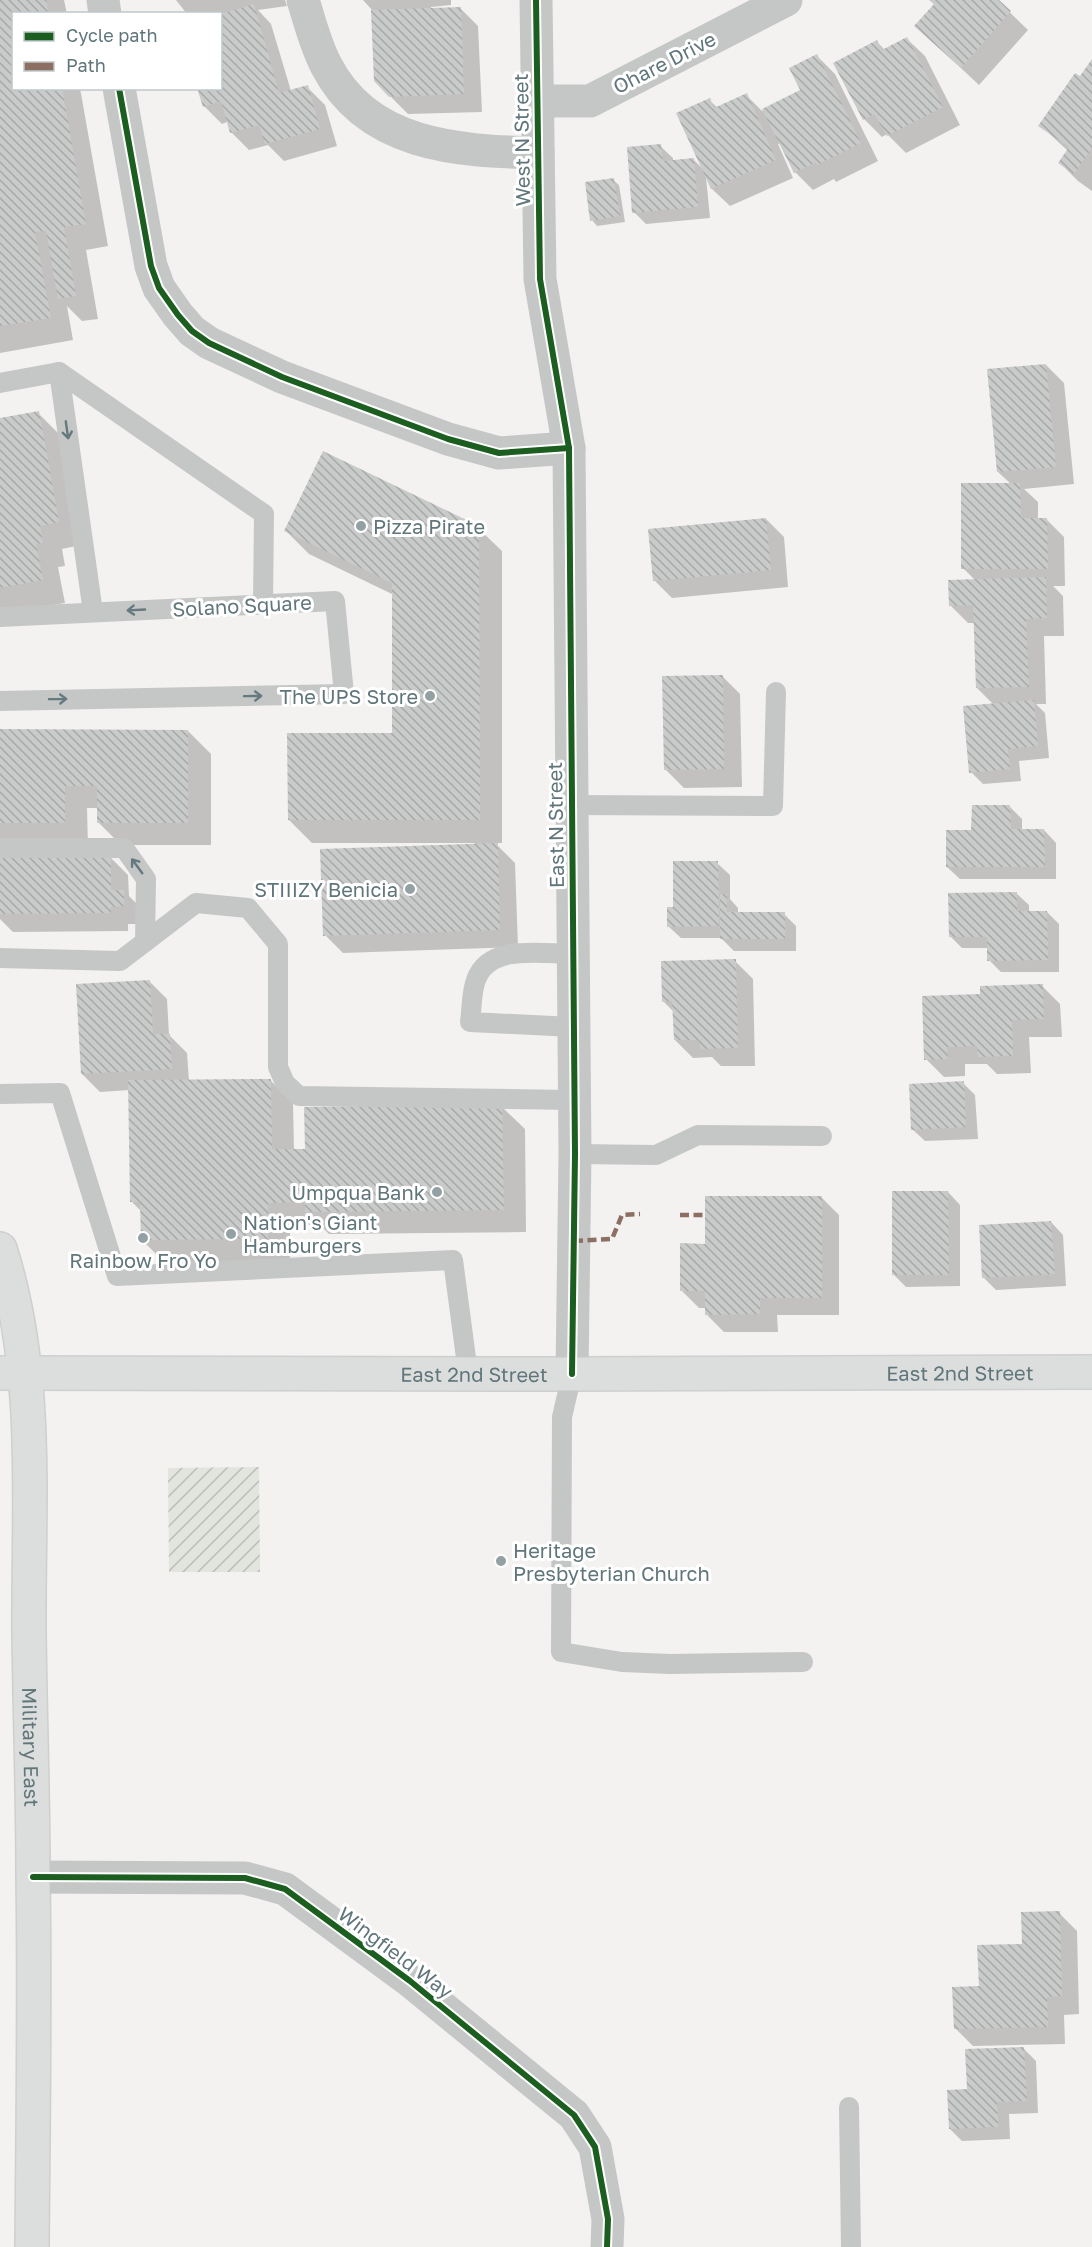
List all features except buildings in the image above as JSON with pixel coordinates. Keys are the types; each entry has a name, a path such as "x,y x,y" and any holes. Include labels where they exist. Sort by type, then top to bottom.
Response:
{"main road":[{"name":"Military East","path":"0,1249 12,1286 13,1373 30,1466 29,1632 33,1877 32,2247"},
{"name":"East 2nd Street","path":"13,1373 1092,1372"}],"street":[{"path":"303,0 315,40 326,66 338,85 361,111 385,127 431,143 482,152 538,153"},
{"name":"West N Street","path":"536,0 540,279"},
{"name":"Ohare Drive","path":"536,101 590,100 786,0"},
{"path":"119,90 151,266 159,288 192,331 209,343 282,376 448,439 499,453 569,448"},
{"name":"East N Street","path":"540,279 569,448 575,1154 572,1374"},
{"name":"Wingfield Way","path":"33,1877 245,1878 285,1889 410,1981 574,2115 595,2147 608,2219 607,2247"}],"lane":[{"path":"0,383 59,372 264,514 263,604"},
{"path":"59,372 93,612"},
{"name":"Solano Square","path":"0,617 335,601 344,694 0,700"},
{"path":"571,805 773,806 776,692"},
{"path":"0,848 124,848 146,879 145,942"},
{"path":"0,958 120,961 196,903 248,908 278,944 278,1067 285,1083 298,1096 574,1100"},
{"path":"573,954 508,954 487,963 476,980 470,1023 573,1027"},
{"path":"0,1094 60,1093 117,1276 453,1260 468,1373"},
{"path":"575,1154 656,1155 698,1135 822,1136"},
{"path":"572,1374 562,1417 561,1652 622,1662 670,1664 803,1662"},
{"path":"849,2107 851,2247"}],"shaded area":[{"path":"259,1467 260,1572 169,1572 168,1468"}],"marked path":[{"path":"574,1241 612,1239 622,1215 640,1214"},
{"path":"680,1215 705,1215"}],"cycle path":[{"path":"536,0 540,279 569,448 575,1154 572,1374"},
{"path":"119,90 151,266 159,288 192,331 209,343 282,377 448,439 499,453 569,448"},
{"path":"33,1877 245,1878 285,1889 410,1981 574,2115 595,2147 608,2219 607,2247"}],"place":[{"name":"Pizza Pirate","path":"361,526"},
{"name":"The UPS Store","path":"430,696"},
{"name":"STIIIZY Benicia","path":"410,889"},
{"name":"Umpqua Bank","path":"437,1192"},
{"name":"Nation's Giant Hamburgers","path":"231,1234"},
{"name":"Rainbow Fro Yo","path":"143,1238"},
{"name":"Heritage Presbyterian Church","path":"501,1561"}]}
